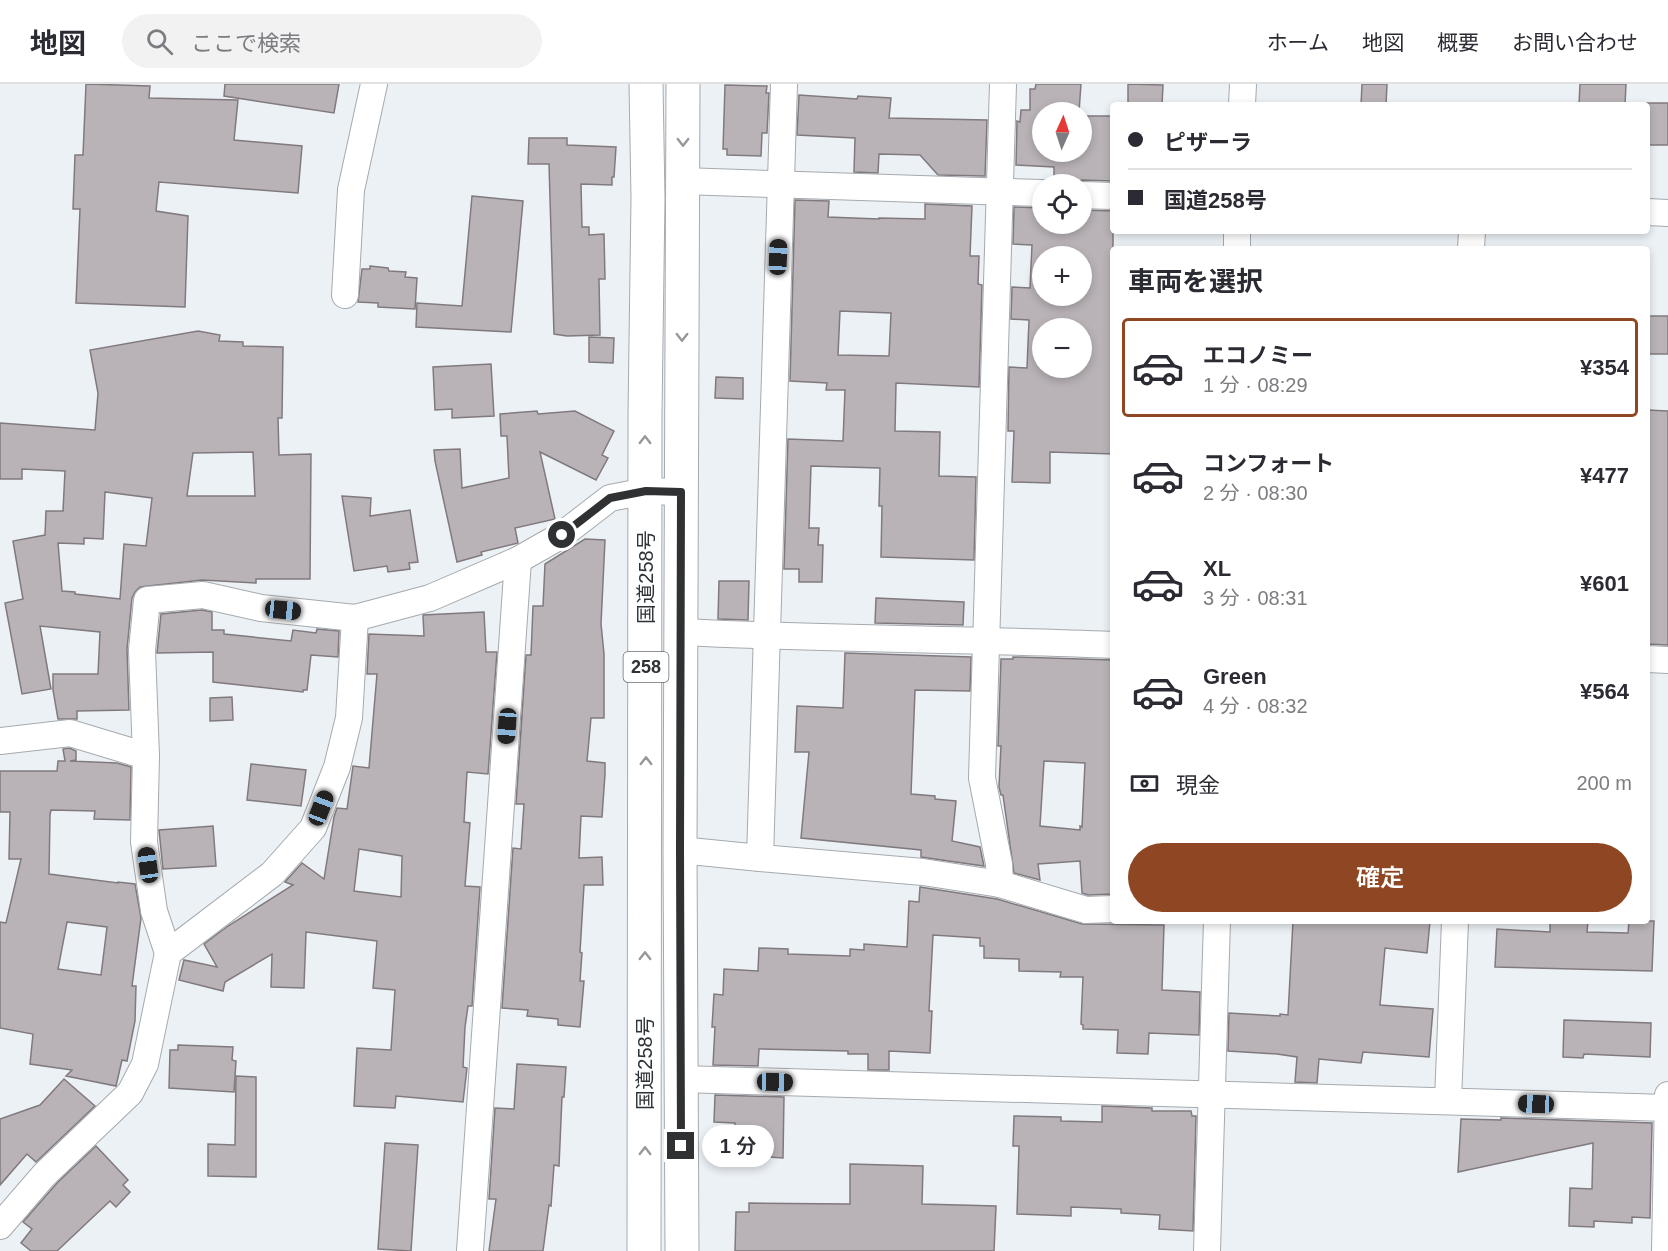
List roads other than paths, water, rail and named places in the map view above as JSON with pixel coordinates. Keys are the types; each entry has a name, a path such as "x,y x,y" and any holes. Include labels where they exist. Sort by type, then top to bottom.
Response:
{"highway":[{"name":"国道258号","path":"644,1251 648,198 646,84"},
{"name":"国道258号","path":"682,1251 680,850 683,84"}],"street":[{"path":"345,295 351,190 374,84"},
{"path":"760,858 784,84"},
{"path":"1000,884 999,864 982,778 1003,84"},
{"path":"1242,102 1243,84"},
{"path":"682,181 1032,193"},
{"path":"1092,195 1110,196"},
{"path":"1650,212 1668,213"},
{"path":"0,1226 44,1175 130,1093 145,1064 168,953 154,911 144,842 146,756 142,650 147,600 203,595 261,608 355,618 430,598 518,560 562,535 610,498 646,491 681,492"},
{"path":"470,1251 518,560"},
{"path":"168,953 272,874 313,828 337,767 349,718 355,618"},
{"path":"681,632 766,636 987,639 1110,645"},
{"path":"1650,659 1668,660"},
{"path":"0,741 70,734 146,756"},
{"path":"680,850 923,872 1000,884 1086,910 1110,909"},
{"path":"1207,1251 1217,924"},
{"path":"1449,1101 1455,924"},
{"path":"681,1079 1668,1108"},
{"path":"1665,1251 1668,1095"},
{"path":"628,1251 644,1195"},
{"path":"682,1214 696,1251"}]}
